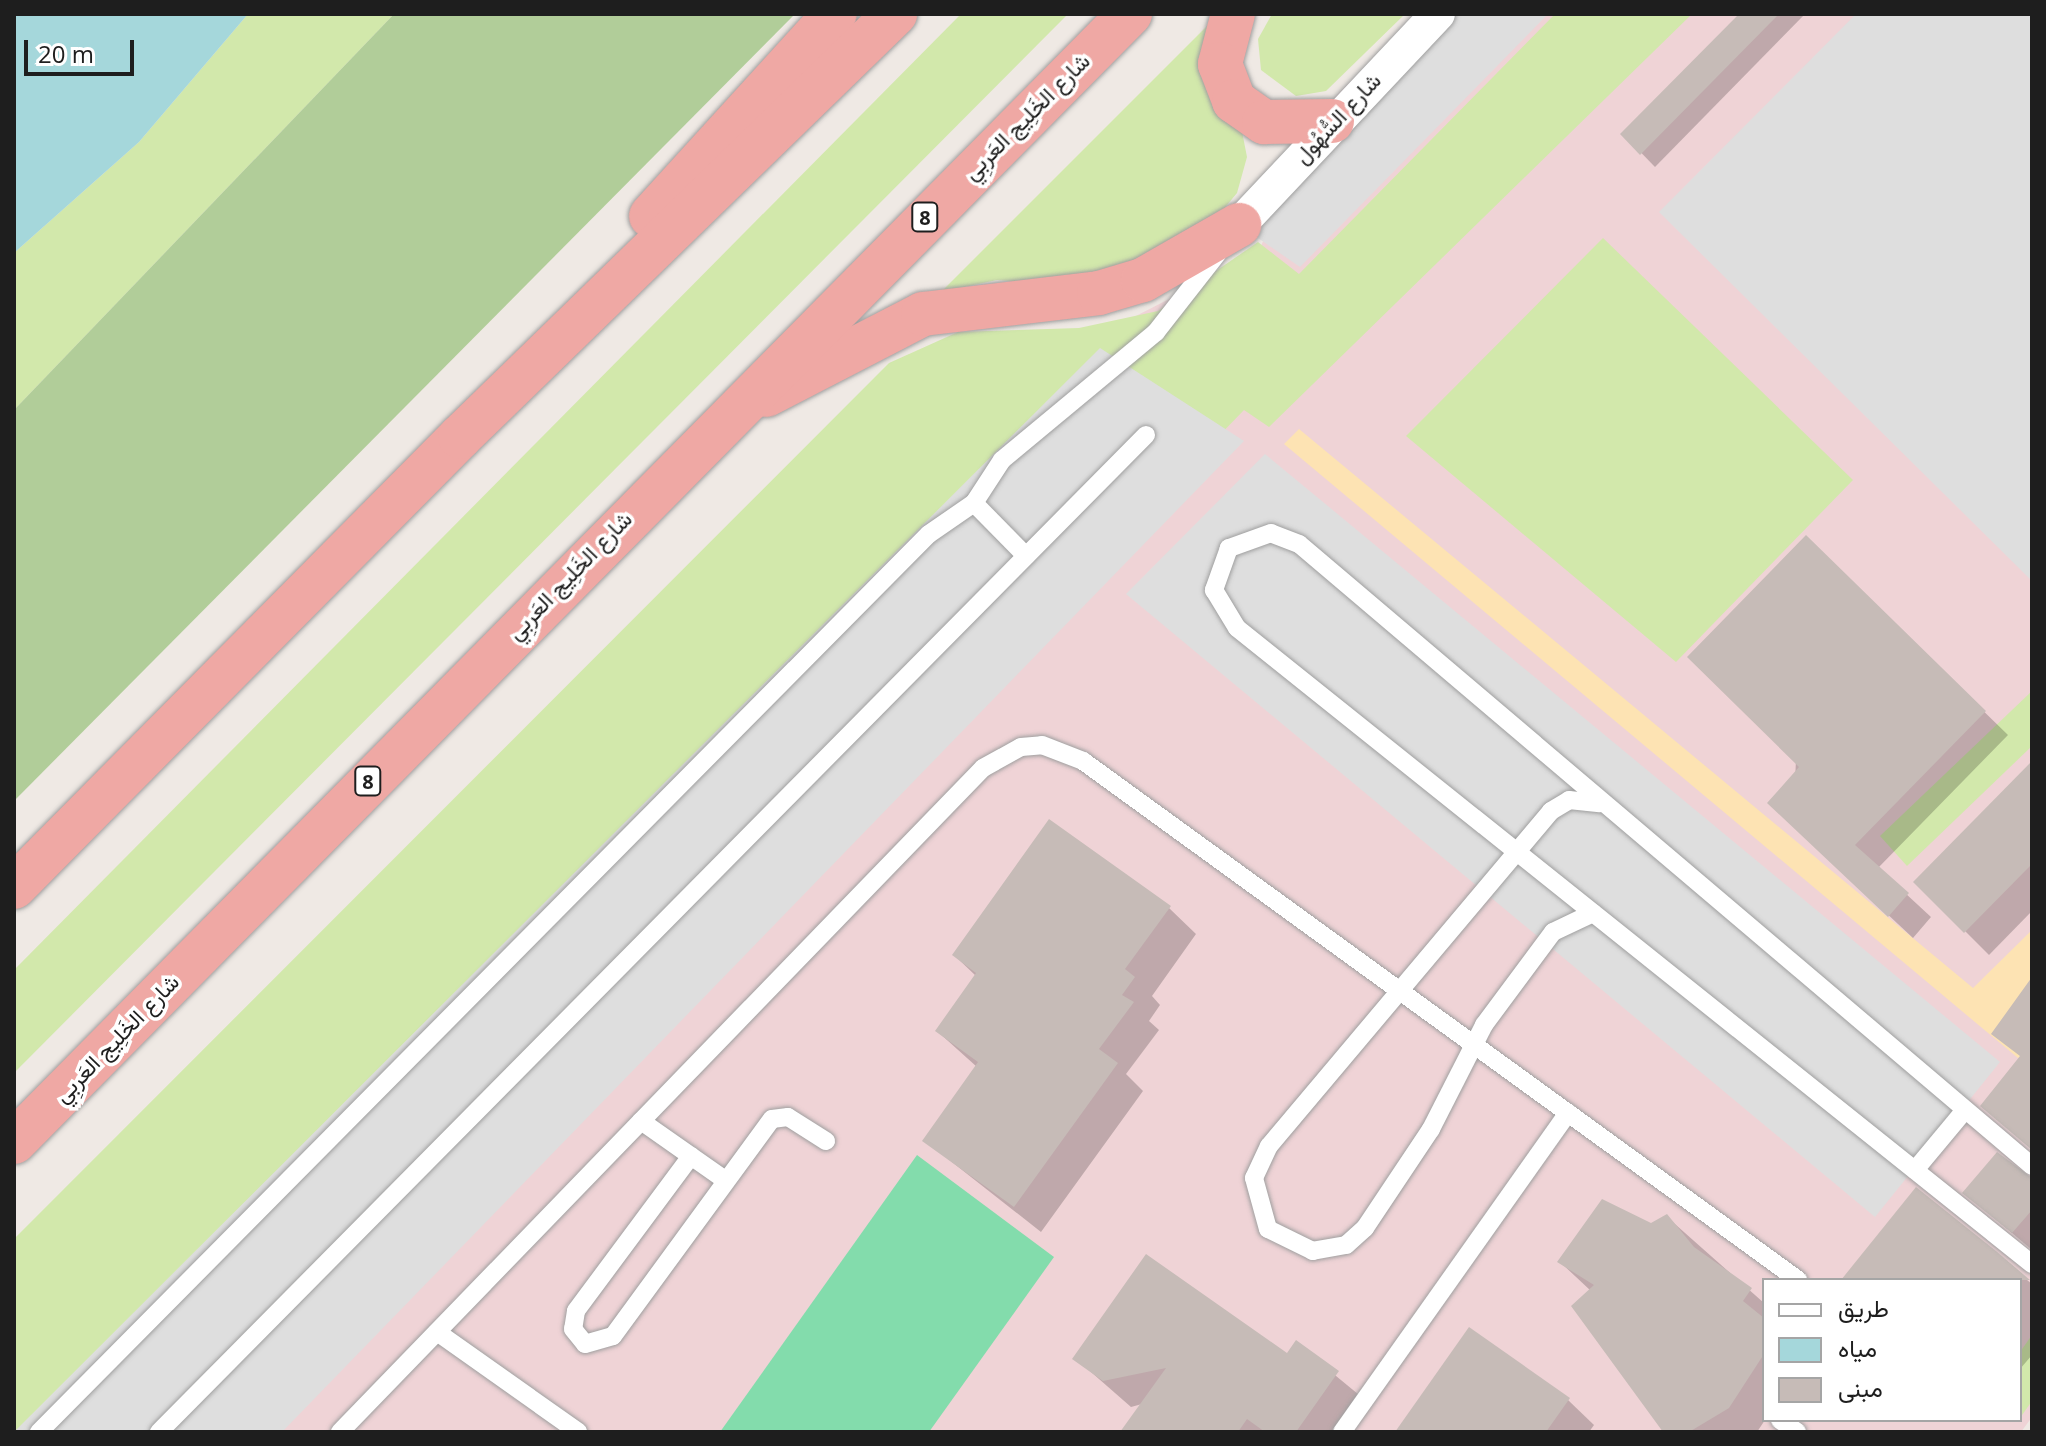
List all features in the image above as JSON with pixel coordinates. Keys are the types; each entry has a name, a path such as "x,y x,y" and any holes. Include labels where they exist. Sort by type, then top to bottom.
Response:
{"highway":[{"path":"460,437 835,14"},
{"path":"14,887 460,437 895,14"},
{"name":"شارع الخَلِيج العَربِي","path":"14,1142 721,419 1130,14"},
{"path":"1233,14 1220,64 1234,101 1264,122 1332,121"},
{"path":"721,419 923,314 1099,293 1143,280 1239,225"}],"street":[{"name":"شارع السُّهُول","path":"1239,225 1332,121 1438,14"}],"lane":[{"path":"39,1432 929,534 974,503 1002,460 1156,332 1239,225"},
{"path":"159,1432 1146,435"},
{"path":"974,503 1026,556"},
{"path":"2032,1166 1299,544 1256,534 1229,548 1215,575 1225,618 2032,1264"},
{"path":"340,1432 983,768 1021,747 1042,745 1083,761 1795,1278"},
{"path":"1593,913 1553,932 1473,1044 1431,1129 1365,1228 1330,1250 1281,1241 1254,1196 1259,1161 1559,804 1583,798 1610,808"},
{"path":"1915,1170 1965,1110"},
{"path":"1342,1432 1568,1113"},
{"path":"691,1156 576,1311 573,1329 585,1344 613,1336 772,1119 788,1117 826,1141"},
{"path":"641,1121 725,1180"},
{"path":"437,1332 578,1432"}],"shaded area":[{"path":"1417,14 2032,14 2032,1417 2021,1432 14,1432 1089,340 1257,254 1330,102"},
{"path":"1438,14 1548,14 1300,267 1239,225"},
{"path":"1856,14 2032,14 2032,581 1659,212"},
{"path":"1100,348 1244,441 282,1432 14,1432"},
{"path":"1265,454 2000,1062 1875,1217 1126,594"}],"green space":[{"path":"248,14 394,14 14,410 14,253 139,142"},
{"path":"394,14 795,14 14,801 14,410"},
{"path":"961,14 1068,14 14,1073 14,970"},
{"path":"1219,14 1247,157 1237,193 1212,223 1174,250 1068,285 997,280 941,292"},
{"path":"1272,14 1405,14 1326,91 1296,96 1261,70 1258,39"},
{"path":"1555,14 1692,14 1269,427 1244,410 251,1432 14,1432 14,1239 889,363 958,332 1079,328 1158,311 1258,242 1299,274"},
{"path":"1603,238 1853,480 1676,662 1406,436"},
{"path":"2032,691 2032,746 1907,866 1880,836"},
{"path":"917,1155 1054,1257 929,1432 720,1432"},
{"path":"2032,1335 2032,1401 2022,1415 2022,1349"}],"sand":[{"path":"1299,429 1973,988 2032,930 2032,1051 2018,1058 1284,444"}],"water":[{"path":"14,14 248,14 139,142 14,253"}],"building":[{"path":"1739,14 1779,14 1640,155 1620,134"},
{"path":"1806,535 1986,711 1855,845 1909,893 1888,917 1767,803 1799,767 1687,657"},
{"path":"2032,761 2032,864 1964,933 1913,882"},
{"path":"1049,819 1171,906 1125,969 1135,977 1122,995 1134,1002 1099,1049 1118,1063 1014,1207 922,1141 978,1062 935,1031 976,973 952,955"},
{"path":"2032,977 2032,1150 1980,1106 2020,1056 1991,1034"},
{"path":"1997,1152 2032,1178 2032,1210 2012,1233 1962,1193"},
{"path":"1916,1187 2030,1280 2022,1278 1843,1278"},
{"path":"1602,1199 1651,1223 1667,1214 1694,1247 1752,1288 1743,1301 1762,1316 1762,1357 1729,1408 1689,1432 1663,1432 1571,1306 1594,1285 1557,1262"},
{"path":"1146,1254 1287,1353 1296,1340 1339,1371 1296,1432 1265,1432 1247,1419 1238,1432 1120,1432 1166,1368 1103,1381 1072,1359"},
{"path":"1469,1327 1570,1398 1546,1432 1395,1432"}]}
